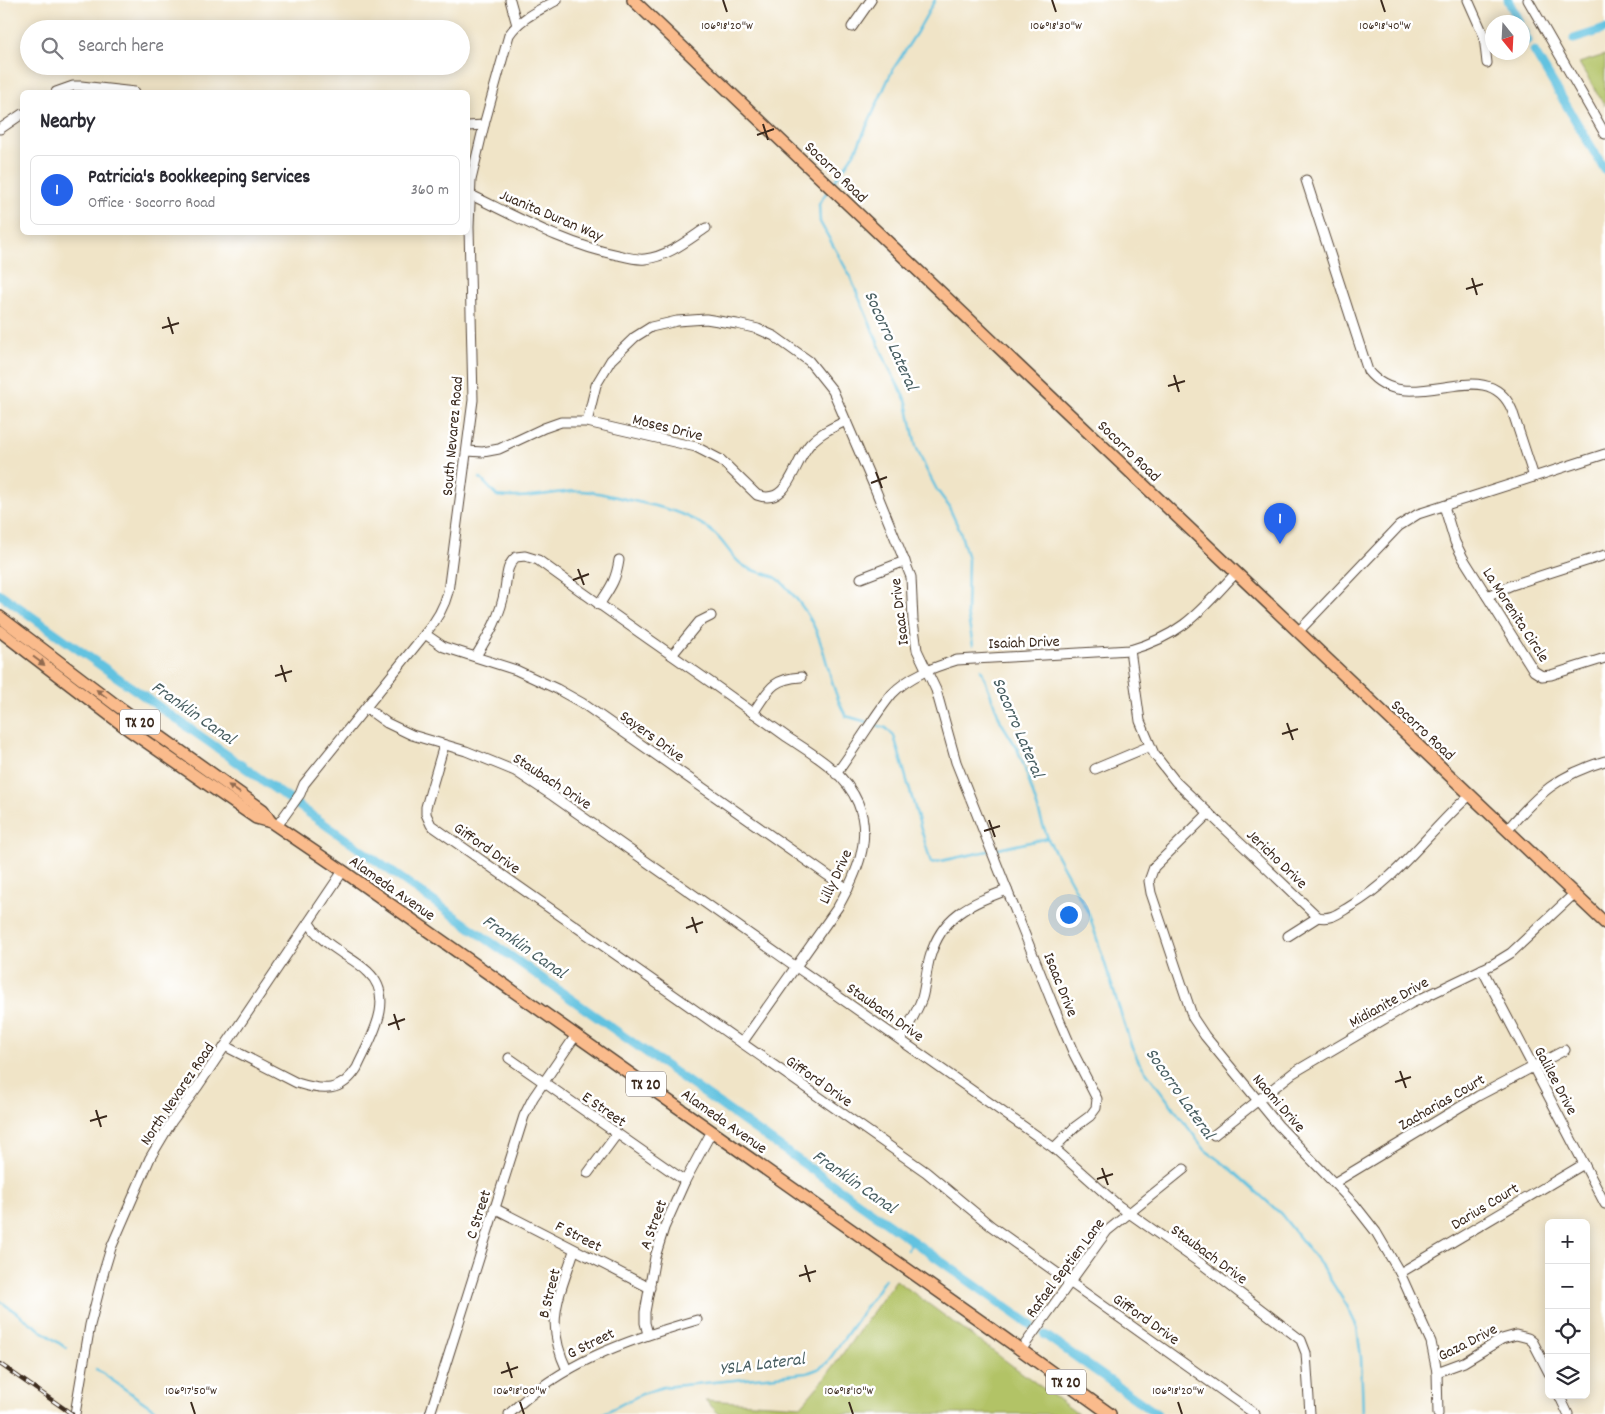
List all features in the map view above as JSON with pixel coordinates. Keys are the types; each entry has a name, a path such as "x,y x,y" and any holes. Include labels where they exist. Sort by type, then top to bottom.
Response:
{"main road":[{"name":"Socorro Road","path":"633,0 1605,923"},
{"name":"Alameda Avenue","path":"0,617 116,705 263,810 343,871 1110,1414"},
{"name":"Alameda Avenue","path":"0,631 129,730 256,818 276,821"}],"street":[{"path":"510,0 517,25 557,0"},
{"path":"852,27 871,0"},
{"path":"1468,0 1484,36 1487,63"},
{"path":"1528,0 1605,134"},
{"name":"South Nevarez Road","path":"470,186 472,171 506,42 517,25"},
{"path":"62,90 81,86 117,90"},
{"path":"0,129 20,115"},
{"path":"470,126 484,125"},
{"path":"1306,180 1368,371 1376,381 1398,391 1469,384 1483,385 1498,392 1508,401 1534,477"},
{"name":"Juanita Duran Way","path":"470,194 570,242 596,251 625,257 644,259 657,256 668,252 706,228"},
{"name":"South Nevarez Road","path":"276,821 299,796 304,784 425,634 437,618 448,592 473,400 470,235"},
{"name":"Isaac Drive","path":"587,422 596,385 610,360 630,340 651,328 677,321 706,319 758,329 782,340 810,361 829,385 838,400 905,561 910,577 914,638 917,650 936,690 956,762 1074,1054 1098,1099 1096,1108 1090,1116 1075,1127 1054,1148"},
{"name":"Moses Drive","path":"467,451 482,452 499,449 544,428 562,422 587,422 696,447 721,460 757,495 772,498 781,493 807,448 817,437 846,421"},
{"path":"1298,632 1399,526 1418,514 1605,454"},
{"name":"La Morenita Circle","path":"1444,506 1455,542 1463,558 1534,671 1540,675 1556,674 1605,658"},
{"path":"1487,596 1512,585 1605,555"},
{"name":"Lilly Drive","path":"476,656 494,627 504,595 509,566 516,557 525,556 538,560 823,762 849,787 857,802 862,822 863,849 848,889 838,907 742,1043"},
{"path":"599,605 613,584 619,560"},
{"path":"862,578 905,561"},
{"name":"Isaiah Drive","path":"836,774 877,713 893,694 908,681 927,671 957,660 973,658 1130,650 1160,640 1187,624 1236,573"},
{"path":"672,655 699,622 711,616"},
{"name":"Sayers Drive","path":"425,634 448,648 516,670 582,703 848,889"},
{"name":"Jericho Drive","path":"1130,650 1140,721 1150,746 1166,770 1176,782 1318,917"},
{"path":"753,712 771,687 779,681 786,678 800,677"},
{"name":"Staubach Drive","path":"366,708 393,726 412,735 466,751 515,771 901,1039 1054,1148 1129,1213 1203,1265 1301,1340 1306,1353 1310,1414"},
{"name":"Gifford Drive","path":"444,745 426,807 426,814 431,825 926,1172 981,1218 1255,1414"},
{"path":"1095,769 1150,746"},
{"path":"1507,830 1523,811 1548,788 1576,771 1605,761"},
{"path":"1288,936 1318,917 1324,919 1332,917 1376,890 1398,870 1470,795"},
{"name":"Naomi Drive","path":"1209,813 1154,868 1150,876 1149,885 1193,1018 1257,1101 1354,1204 1376,1232 1400,1273 1429,1335 1437,1372 1438,1414"},
{"name":"North Nevarez Road","path":"75,1414 90,1325 111,1248 158,1142 343,871"},
{"path":"901,1039 922,999 929,958 933,945 941,932 951,918 960,911 976,902 1007,890"},
{"name":"Midianite Drive","path":"1214,1135 1293,1073 1425,996 1512,953 1574,894"},
{"path":"225,1046 307,1087 334,1088 342,1085 353,1074 381,1012 382,997 379,987 369,972 317,936 309,923"},
{"name":"Galilee Drive","path":"1482,969 1605,1204"},
{"name":"C Street","path":"430,1414 524,1116 528,1106 576,1035"},
{"name":"Zacharias Court","path":"1334,1183 1478,1096 1565,1050"},
{"name":"E Street","path":"509,1058 685,1181"},
{"name":"A Street","path":"648,1334 645,1317 661,1236 685,1181 712,1131"},
{"path":"588,1173 617,1134"},
{"name":"Darius Court","path":"1400,1273 1584,1164"},
{"name":"Rafael Septien Lane","path":"1021,1350 1108,1231 1184,1169"},
{"name":"F Street","path":"494,1208 650,1288"},
{"name":"B Street","path":"567,1370 558,1349 555,1318 574,1250"},
{"name":"G Street","path":"509,1414 540,1387 567,1370 614,1346 697,1320"},
{"name":"Gaza Drive","path":"1437,1372 1464,1362 1502,1339 1516,1334 1533,1342 1545,1365"},
{"path":"1561,1399 1568,1414"}],"green space":[{"path":"1605,55 1605,106 1579,63"},
{"path":"896,1280 1078,1414 719,1414 705,1400 801,1406 825,1378"}],"waterway":[{"name":"Socorro Lateral","path":"834,182 855,152 892,71 935,0"},
{"path":"1508,0 1516,15"},
{"path":"1574,39 1605,29"},
{"path":"1534,51 1605,170"},
{"name":"Socorro Lateral","path":"826,193 819,204 820,222 849,274 887,364 907,403 916,446 926,469 937,490 948,505 960,531 968,559 967,613 973,645"},
{"path":"480,478 497,496 517,497 577,491 594,492 667,509 699,523 715,534 744,566 775,577 783,583 805,610 814,626 835,691 846,716 867,722"},
{"name":"Franklin Canal","path":"0,594 1031,1325"},
{"name":"Socorro Lateral","path":"981,669 1001,722 1017,748 1049,841 1089,914 1131,1045 1139,1062 1205,1150 1231,1169 1281,1214 1321,1265 1347,1306 1357,1327 1361,1357 1363,1414"},
{"path":"875,725 886,728 894,736 931,863 988,851"},
{"path":"994,850 1048,838"},
{"name":"YSLA Lateral","path":"907,1250 913,1242"},
{"name":"YSLA Lateral","path":"602,1414 642,1394 663,1387 807,1373 818,1369 827,1363 885,1279"},
{"path":"0,1301 66,1348"},
{"name":"Franklin Canal","path":"1045,1335 1157,1414"},
{"path":"96,1369 161,1414"}],"railway":[{"path":"0,1364 72,1414"}],"place":[{"name":"Patricia's Bookkeeping Services","path":"1280,544"}]}
